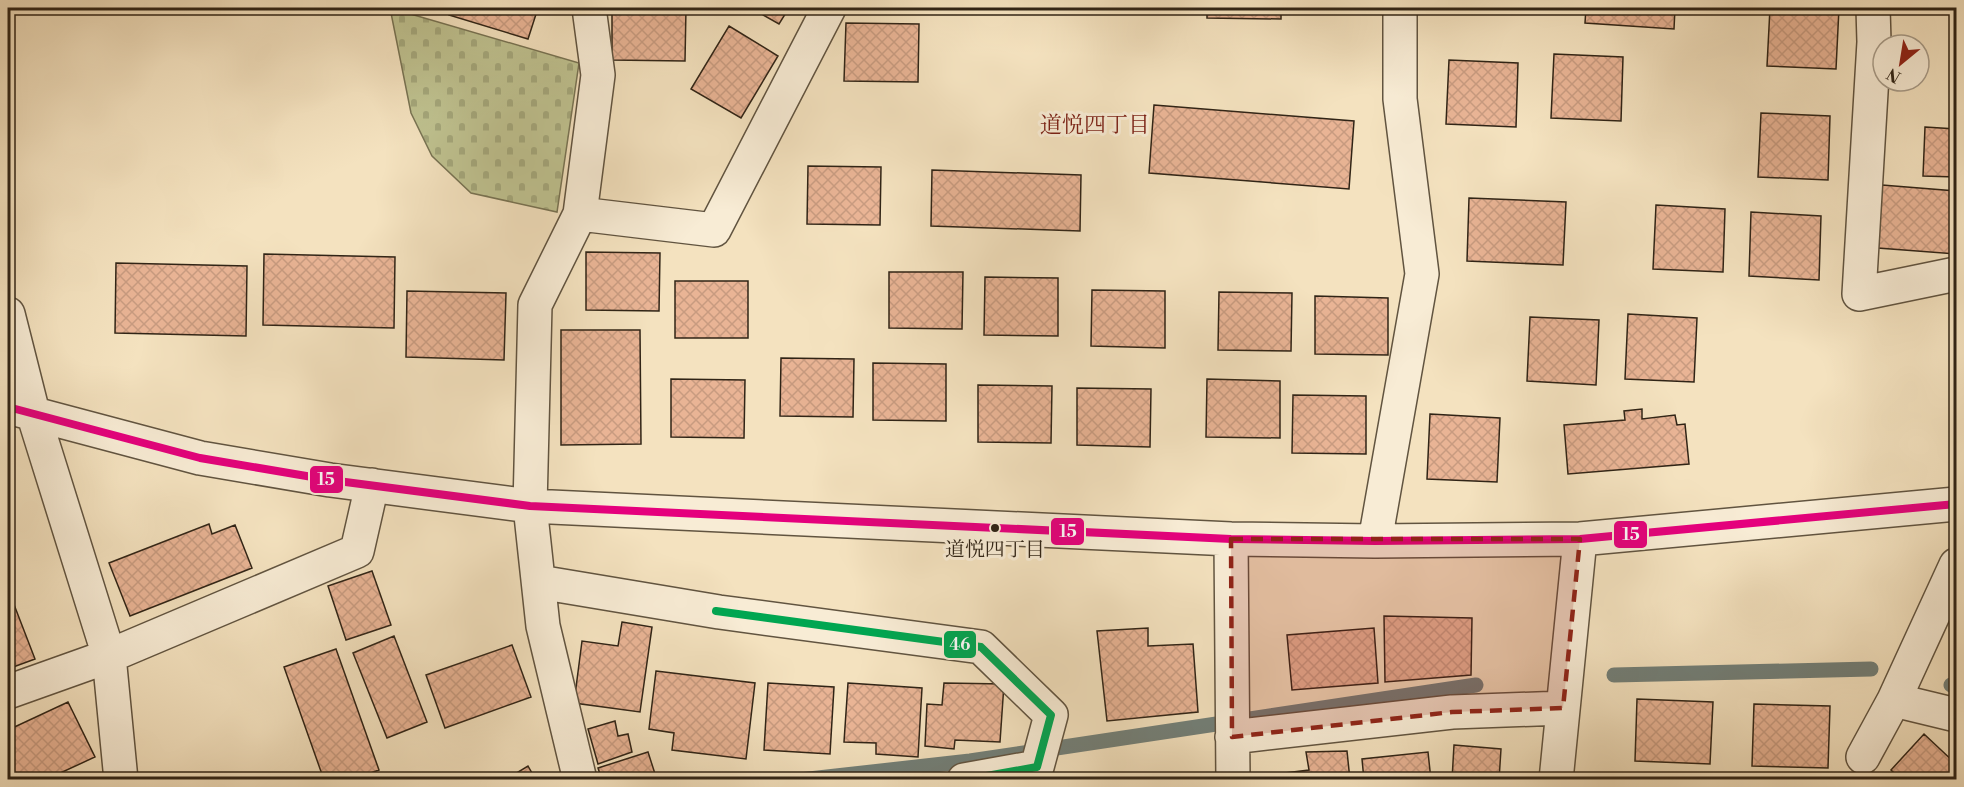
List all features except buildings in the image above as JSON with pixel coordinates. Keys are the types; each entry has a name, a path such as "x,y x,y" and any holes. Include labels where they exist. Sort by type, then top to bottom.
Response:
{"street":[{"path":"579,780 543,626 531,506 536,305 580,214 598,75 589,8"},
{"path":"580,214 714,230 829,8"},
{"path":"1375,541 1422,274 1400,99 1400,8"},
{"path":"1873,8 1874,42 1859,294 1956,274"},
{"path":"8,315 20,410 109,656 121,780"},
{"path":"20,410 200,458 372,485 531,506 1231,539 1375,541 1580,539 1956,504"},
{"path":"8,692 109,656 357,551 372,485"},
{"path":"1231,539 1233,780"},
{"path":"1556,780 1580,539"},
{"path":"1863,757 1894,700 1956,565"},
{"path":"538,582 719,612 981,646 1051,715 1037,767 964,780"},
{"path":"1894,700 1956,715"},
{"path":"1232,737 1452,712 1563,708"}],"highlighted area":[{"path":"1231,539 1580,539 1563,708 1452,712 1232,737"}],"green space":[{"path":"390,8 579,63 557,212 471,193 432,156 411,113"}],"waterway":[{"path":"1614,675 1871,669"},
{"path":"800,780 970,761 1476,685"},
{"path":"1951,685 1956,687"}],"transit line":[{"name":"15","path":"8,407 200,458 330,480 530,506 1231,539 1375,541 1580,539 1956,504"},
{"name":"46","path":"716,611 981,647 1051,715 1037,767 964,780"}],"place":[{"name":"道悦四丁目","path":"995,528"}],"district":[{"name":"道悦四丁目","path":"1095,124"}]}
